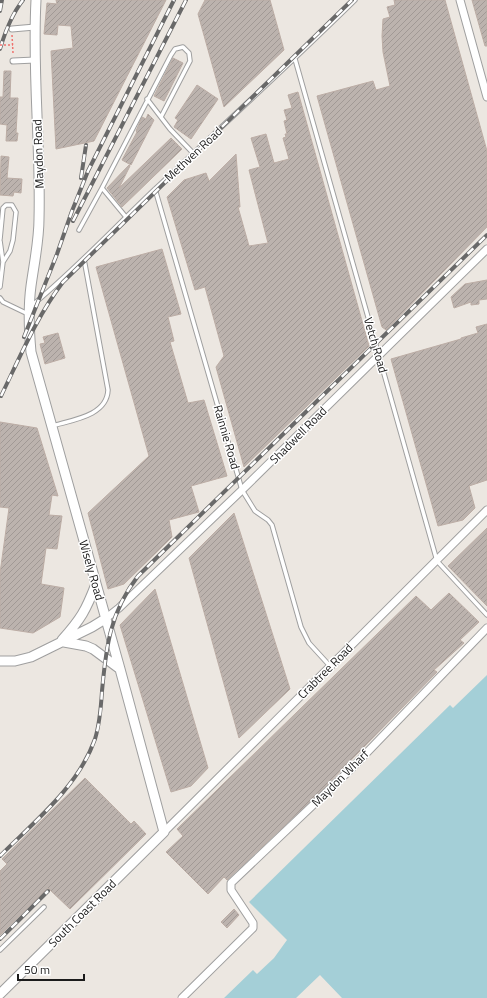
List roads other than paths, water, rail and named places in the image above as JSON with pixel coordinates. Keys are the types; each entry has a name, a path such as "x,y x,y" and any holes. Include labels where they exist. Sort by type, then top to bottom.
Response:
{"street":[{"name":"Maydon Road","path":"30,311 39,222 35,60 36,0"},
{"path":"460,0 487,97"},
{"path":"12,29 35,27"},
{"path":"13,61 35,60"},
{"name":"Shadwell Road","path":"105,619 242,490 487,249"},
{"name":"Wisely Road","path":"30,311 29,337 31,352 164,832"},
{"name":"Crabtree Road","path":"164,832 487,510"},
{"path":"60,644 78,623 84,613 96,584"},
{"path":"0,661 15,661 31,658 105,619"},
{"name":"Maydon Wharf","path":"182,998 253,928 253,922 232,892 230,887 231,883 352,768 487,628"},
{"path":"60,644 86,646 94,649 120,669"},
{"name":"South Coast Road","path":"0,994 164,832"}],"lane":[{"name":"Methven Road","path":"30,311 155,189 295,59 355,0"},
{"path":"79,230 171,55 179,48 186,48 189,53 190,61 161,117"},
{"name":"Vetch Road","path":"295,59 437,561 487,615"},
{"path":"147,99 174,134 194,154"},
{"path":"102,188 126,217"},
{"name":"Rainnie Road","path":"155,189 242,490 255,511 268,520 272,525 301,627 309,643 330,666"},
{"path":"0,287 3,262 0,240 3,208 6,205 12,206 16,212 13,240 10,251 3,262"},
{"path":"51,427 93,413 106,401 108,396 84,258"},
{"path":"0,298 3,302 30,311"},
{"path":"0,950 44,907"}],"water":[{"path":"487,675 487,998 342,998 320,975 296,998 224,998 253,970 257,974 274,958 287,940 249,902 450,705 453,708"}],"railway":[{"path":"0,11 2,0"},
{"path":"0,49 9,23 23,0"},
{"path":"24,337 88,171 174,0"},
{"path":"73,221 186,0"},
{"path":"1,396 37,323 63,282 352,0"},
{"path":"81,178 86,145"},
{"path":"0,856 67,788 78,773 87,756 95,739 98,727 105,660 111,630 121,603 138,576 487,235"},
{"path":"0,939 48,891"}]}
